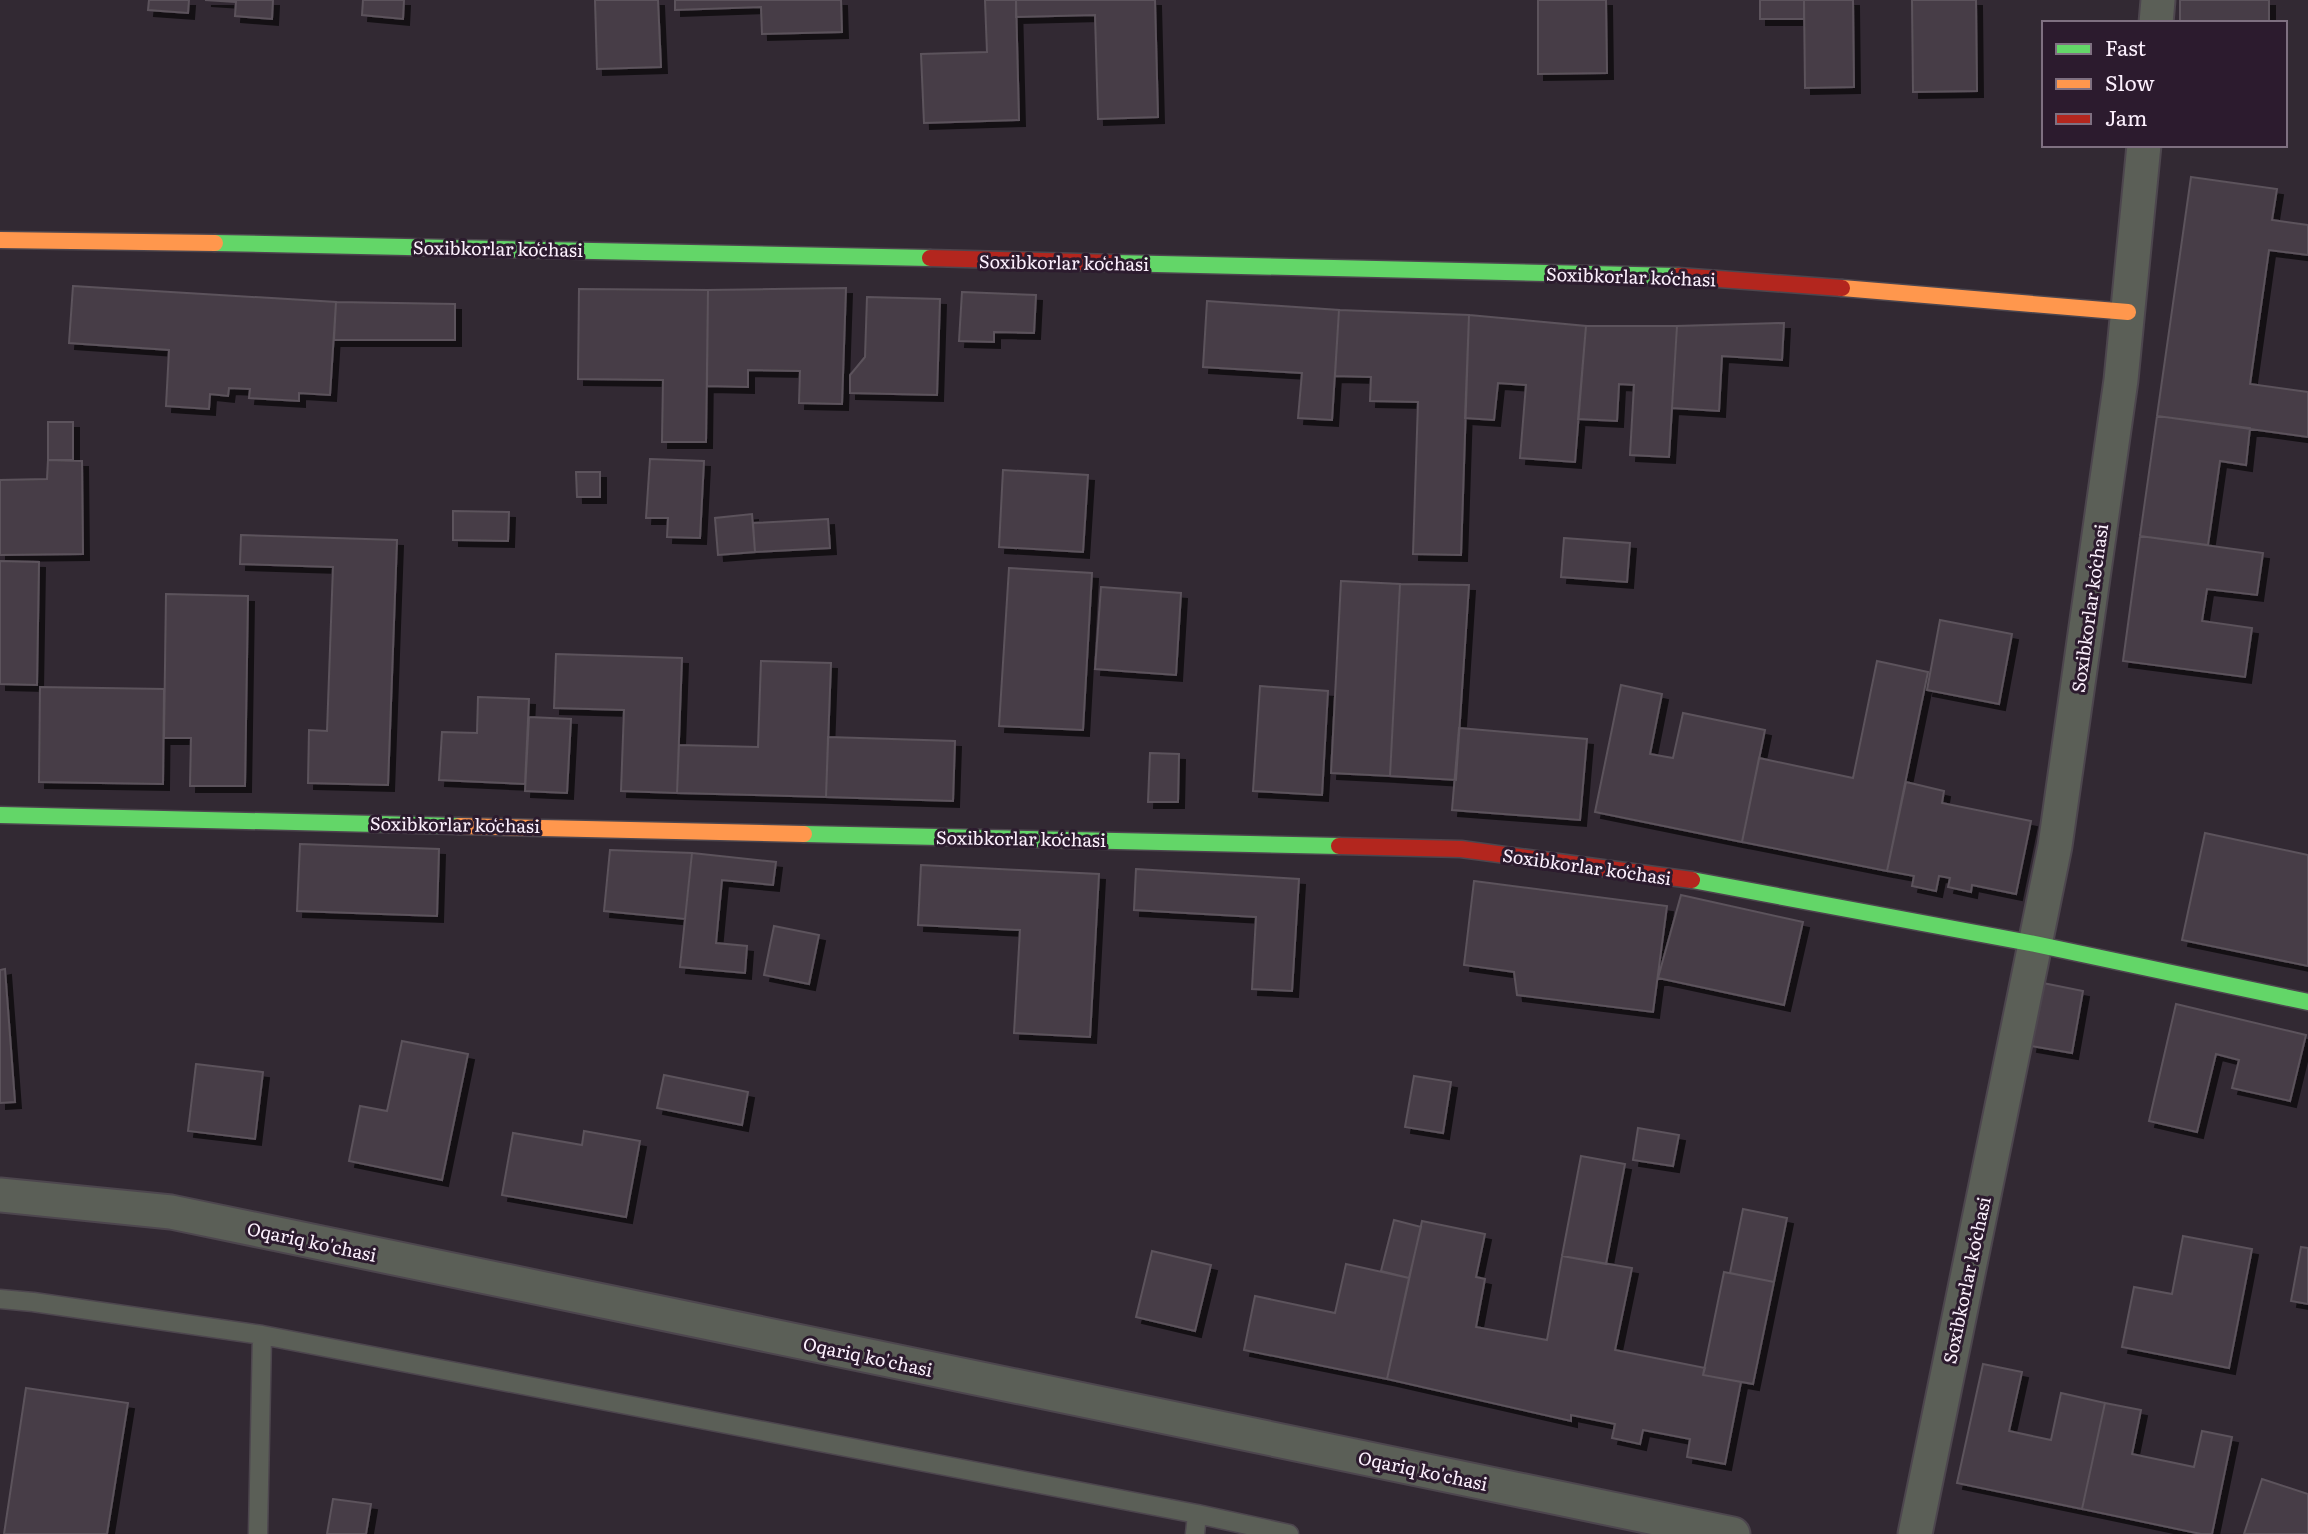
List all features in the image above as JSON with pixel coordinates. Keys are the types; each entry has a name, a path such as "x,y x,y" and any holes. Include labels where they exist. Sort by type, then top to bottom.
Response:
{"street":[{"path":"2156,21 2158,0"},
{"name":"Soxibkorlar koʻchasi","path":"1915,1534 2055,846 2121,380 2144,147"},
{"name":"Soxibkorlar koʻchasi","path":"0,240 469,247 1712,277 2127,312"},
{"name":"Soxibkorlar koʻchasi","path":"0,815 1461,849 1707,882 2035,944 2308,1002"},
{"name":"Oqariq ko'chasi","path":"0,1195 171,1212 1733,1534"}],"lane":[{"path":"0,1299 33,1301 262,1335 1197,1514 1289,1534"},
{"path":"258,1534 262,1335"},
{"path":"1195,1534 1197,1514"}],"building":[{"path":"149,0 189,0 188,13 148,10"},
{"path":"205,0 273,0 272,19 235,16 236,2"},
{"path":"363,0 404,0 403,19 362,15"},
{"path":"595,0 658,0 661,67 597,69"},
{"path":"675,0 841,0 842,32 762,34 761,7 675,10"},
{"path":"985,0 1016,0 1019,120 924,123 921,54 987,52"},
{"path":"1016,0 1155,0 1158,117 1098,119 1095,15 1016,17"},
{"path":"1538,0 1606,0 1607,73 1538,74"},
{"path":"1760,0 1804,0 1804,19 1760,19"},
{"path":"1804,0 1853,0 1854,87 1805,88"},
{"path":"1912,0 1976,0 1977,91 1913,92"},
{"path":"2180,0 2269,0 2269,21 2180,21"},
{"path":"2191,177 2277,189 2272,220 2308,225 2308,255 2269,250 2250,384 2308,392 2308,437 2157,416"},
{"path":"73,286 336,302 330,395 299,393 299,401 249,398 250,389 229,388 228,396 210,394 209,409 166,406 169,350 69,343"},
{"path":"846,288 842,404 799,403 800,371 748,370 748,387 707,386 708,290"},
{"path":"579,289 708,290 706,442 662,442 663,380 578,379"},
{"path":"962,292 1036,295 1034,333 994,332 994,342 959,341"},
{"path":"867,297 940,299 937,395 850,393 850,375 865,357"},
{"path":"1207,301 1339,310 1332,420 1298,418 1302,373 1203,367"},
{"path":"336,302 455,304 455,340 334,340"},
{"path":"1339,310 1469,315 1461,555 1413,554 1418,402 1370,401 1371,377 1335,376"},
{"path":"1469,315 1586,326 1575,462 1520,458 1526,385 1498,383 1494,420 1465,418"},
{"path":"1784,323 1782,360 1722,356 1719,411 1672,408 1677,326"},
{"path":"1586,326 1677,326 1669,457 1630,455 1634,385 1619,384 1617,421 1578,419"},
{"path":"2157,416 2250,428 2246,465 2220,461 2208,545 2140,536"},
{"path":"48,422 73,422 73,460 48,460"},
{"path":"650,459 704,461 700,538 667,537 668,518 646,518"},
{"path":"48,460 82,461 83,554 0,555 0,480 47,479"},
{"path":"1003,470 1088,475 1083,552 999,547"},
{"path":"576,472 600,472 600,497 577,497"},
{"path":"453,511 509,512 508,541 453,540"},
{"path":"752,514 755,552 718,555 715,518"},
{"path":"828,519 830,548 755,552 753,523"},
{"path":"241,535 397,540 388,785 308,783 309,730 327,731 333,567 240,564"},
{"path":"2140,536 2263,553 2257,595 2207,589 2202,621 2252,628 2245,677 2123,661"},
{"path":"1564,538 1630,543 1627,582 1561,577"},
{"path":"0,561 39,562 37,685 0,684"},
{"path":"1009,568 1092,573 1083,730 999,726"},
{"path":"1341,581 1400,584 1390,776 1331,773"},
{"path":"1400,584 1469,585 1456,780 1390,776"},
{"path":"1101,587 1181,593 1176,675 1095,669"},
{"path":"166,594 248,596 245,786 190,786 191,738 164,738"},
{"path":"1940,620 2012,634 1999,704 1927,690"},
{"path":"556,654 682,658 677,793 621,791 624,710 554,708"},
{"path":"761,661 831,663 826,797 677,793 679,745 758,747"},
{"path":"1877,661 1928,672 1887,871 1742,842 1759,758 1853,778"},
{"path":"1621,685 1662,694 1650,754 1673,758 1683,713 1765,730 1742,842 1595,812"},
{"path":"1260,686 1328,691 1322,795 1253,791"},
{"path":"40,687 164,689 163,784 39,782"},
{"path":"478,697 529,699 525,784 439,780 442,732 477,733"},
{"path":"529,717 571,719 567,793 525,791"},
{"path":"1459,728 1587,739 1580,820 1452,810"},
{"path":"828,737 955,741 953,801 826,797"},
{"path":"1150,753 1179,754 1178,802 1148,802"},
{"path":"1906,782 1944,791 1942,803 2031,821 2016,894 1972,885 1971,892 1948,887 1950,878 1939,876 1936,891 1912,886 1914,876 1887,871"},
{"path":"2205,833 2308,855 2308,966 2182,940"},
{"path":"300,844 439,849 437,916 297,911"},
{"path":"610,850 692,853 685,919 604,911"},
{"path":"692,853 776,862 773,885 722,880 716,943 747,946 745,973 680,967"},
{"path":"921,865 1099,874 1090,1037 1014,1033 1020,930 918,925"},
{"path":"1136,869 1299,879 1292,991 1252,989 1256,917 1134,910"},
{"path":"1474,881 1667,906 1653,1012 1517,995 1514,972 1464,965"},
{"path":"1681,895 1803,922 1784,1005 1658,978"},
{"path":"774,926 819,935 809,984 764,975"},
{"path":"5,969 15,1102 0,1103 0,970"},
{"path":"2043,983 2083,991 2072,1053 2031,1046"},
{"path":"2176,1004 2306,1035 2290,1101 2232,1088 2239,1060 2216,1054 2197,1132 2149,1121"},
{"path":"402,1041 468,1054 442,1180 349,1161 360,1106 387,1111"},
{"path":"196,1064 263,1072 255,1139 188,1131"},
{"path":"664,1075 748,1092 742,1125 657,1108"},
{"path":"1414,1076 1451,1082 1443,1133 1405,1127"},
{"path":"1638,1128 1679,1135 1673,1166 1633,1160"},
{"path":"584,1131 640,1141 626,1217 502,1195 513,1133 582,1145"},
{"path":"1581,1156 1625,1164 1606,1264 1562,1256"},
{"path":"1743,1209 1787,1218 1774,1282 1730,1273"},
{"path":"1394,1220 1421,1227 1409,1278 1381,1271"},
{"path":"1422,1221 1485,1234 1476,1277 1485,1279 1476,1327 1547,1340 1562,1256 1632,1268 1615,1350 1705,1368 1703,1375 1741,1382 1725,1464 1687,1457 1690,1439 1643,1430 1640,1444 1612,1438 1615,1424 1571,1415 1571,1421 1387,1379"},
{"path":"2183,1236 2252,1249 2229,1368 2122,1347 2134,1287 2172,1294"},
{"path":"2301,1247 2308,1248 2308,1304 2291,1301"},
{"path":"1152,1251 1211,1265 1195,1331 1136,1317"},
{"path":"1346,1264 1409,1278 1387,1379 1244,1350 1255,1296 1335,1313"},
{"path":"1724,1272 1774,1282 1753,1384 1703,1375"},
{"path":"1983,1364 2022,1372 2009,1431 2051,1440 2061,1393 2105,1403 2082,1509 1957,1483"},
{"path":"26,1388 128,1403 107,1534 4,1534"},
{"path":"2105,1403 2141,1410 2132,1454 2194,1467 2202,1431 2232,1437 2212,1534 2082,1509"},
{"path":"2262,1479 2308,1494 2308,1534 2244,1534"},
{"path":"333,1499 371,1504 366,1534 327,1534"}],"traffic: fast":[{"path":"215,243 930,258"},
{"path":"1115,263 1678,276"},
{"path":"0,815 459,826"},
{"path":"804,834 1339,846"},
{"path":"1692,880 2035,944 2308,1002"}],"traffic: slow":[{"path":"0,240 215,243"},
{"path":"1842,288 2128,312"},
{"path":"459,826 804,834"}],"traffic: jam":[{"path":"930,258 1115,263"},
{"path":"1678,276 1842,288"},
{"path":"1339,846 1461,849 1692,880"}]}
